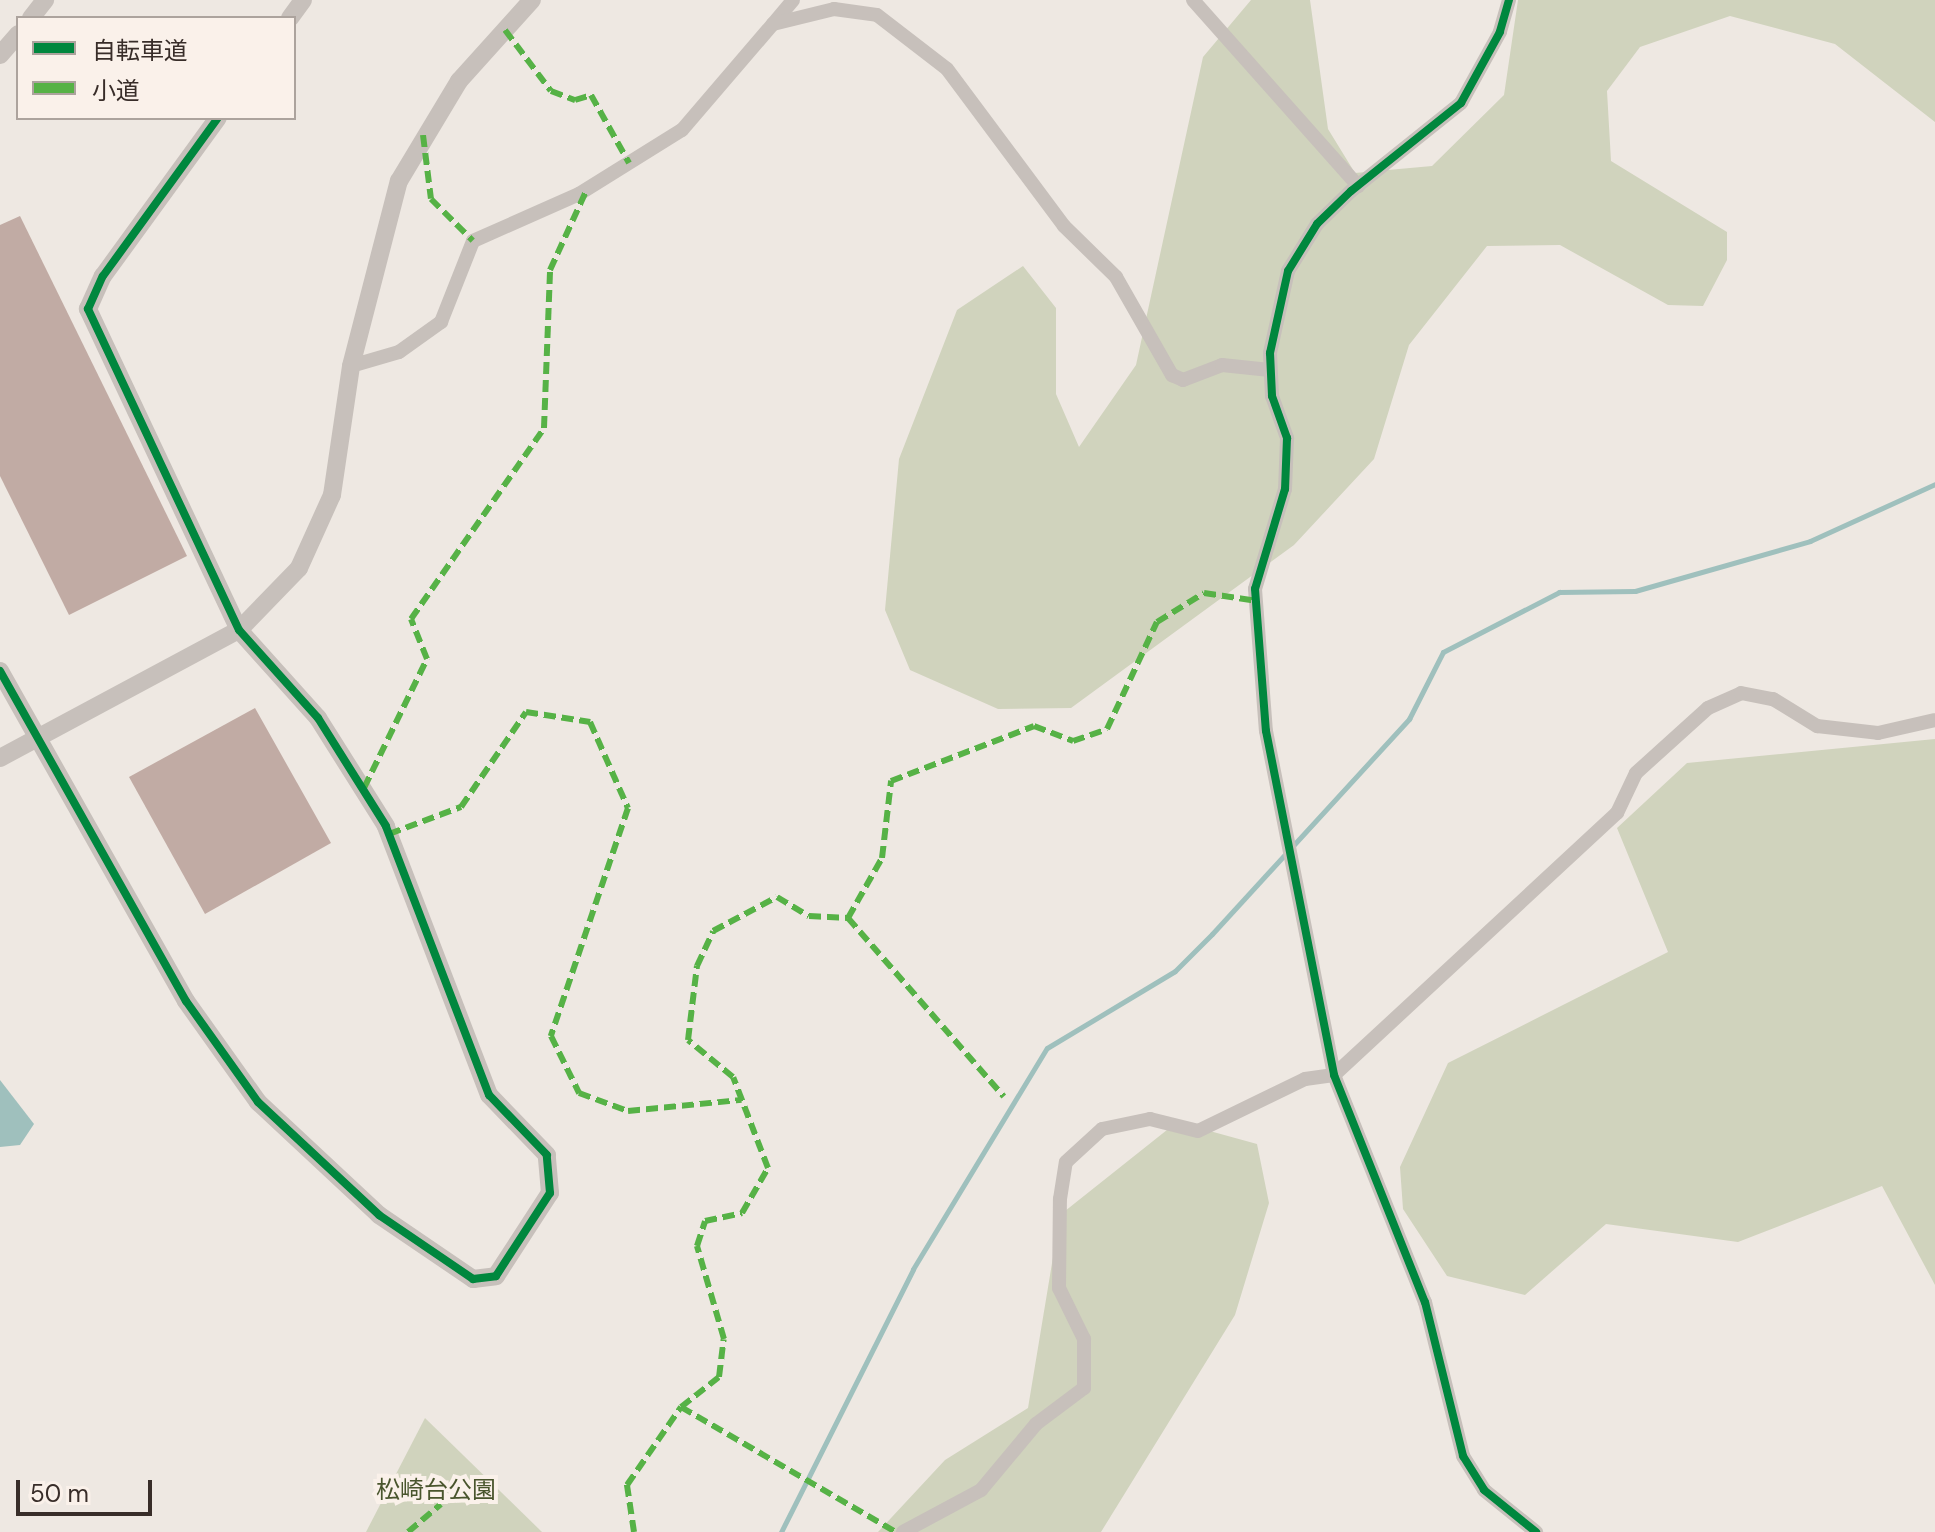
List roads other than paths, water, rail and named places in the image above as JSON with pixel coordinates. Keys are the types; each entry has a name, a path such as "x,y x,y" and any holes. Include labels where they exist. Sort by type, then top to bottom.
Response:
{"street":[{"path":"33,16 45,0"},
{"path":"0,758 239,630 299,568 321,528 351,366 381,232 419,141 459,81 532,0"},
{"path":"351,366 426,337 441,322 473,241 579,194 682,130 793,0"},
{"path":"1193,0 1358,186"},
{"path":"1509,0 1500,32 1461,103 1358,186 1317,224 1288,271 1275,306 1270,370 1287,438 1285,489 1255,589 1266,731 1294,854 1334,1075 1425,1302 1463,1456 1484,1490 1536,1532"},
{"path":"773,24 834,9 877,15 909,35 983,109 1064,226 1116,277 1172,375 1183,380 1222,365 1270,370"},
{"path":"0,55 16,36"},
{"path":"0,671 186,1001 258,1102 379,1215 473,1279 496,1276 550,1193 550,1163 489,1095 414,890 358,778 318,718 239,630 88,309 103,276 217,120"},
{"path":"903,1532 981,1490 1036,1424 1084,1388 1084,1339 1059,1288 1066,1162 1121,1122 1150,1119 1198,1131 1305,1079 1334,1075 1617,813 1636,773 1708,708 1741,693 1773,699 1817,726 1878,733 1935,720"}],"water":[{"path":"0,1080 34,1124 20,1145 0,1147"}],"waterway":[{"path":"781,1532 913,1269 1047,1048 1175,971 1409,719 1443,652 1559,592 1635,591 1810,541 1935,484"}],"park label":[{"name":"松崎台公園","path":"436,1490"}]}
